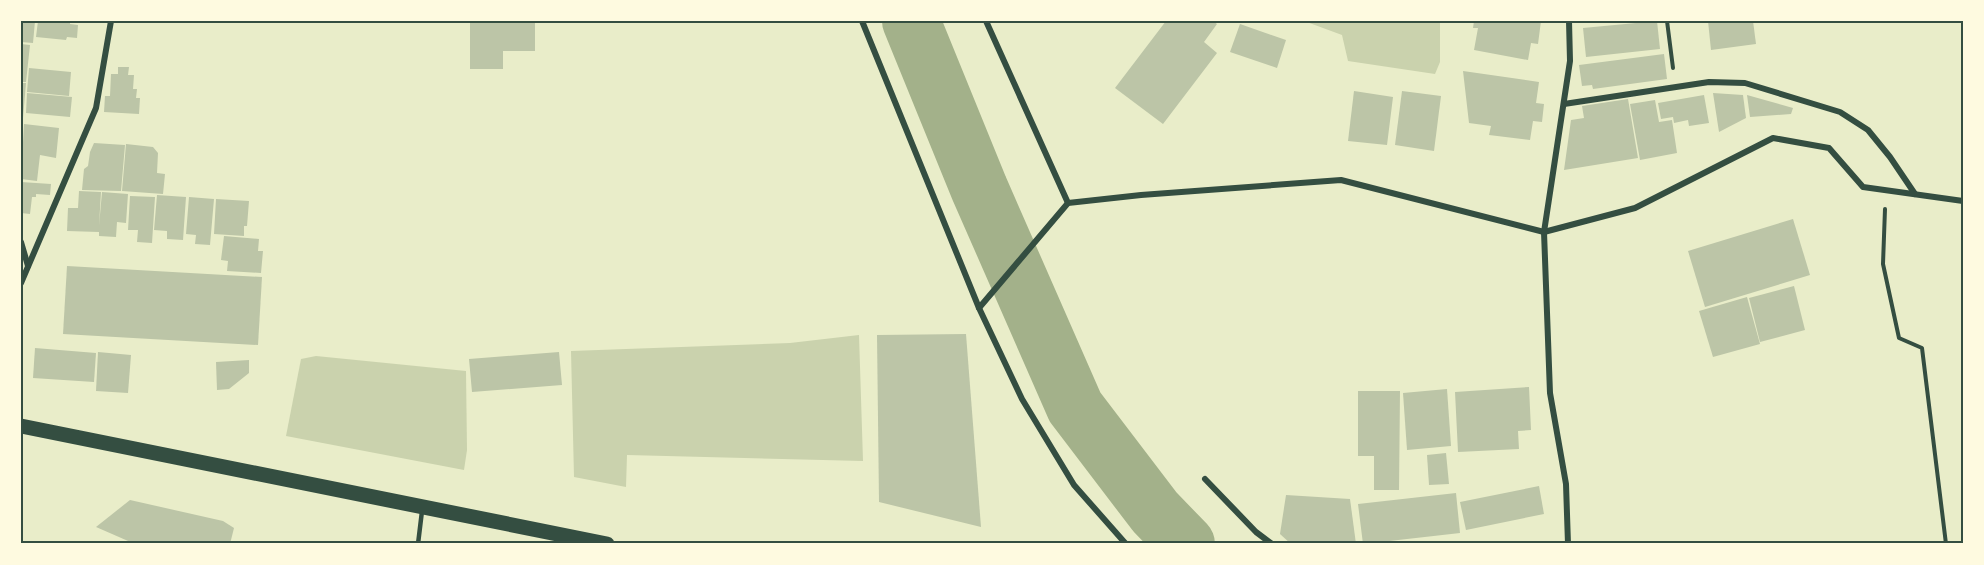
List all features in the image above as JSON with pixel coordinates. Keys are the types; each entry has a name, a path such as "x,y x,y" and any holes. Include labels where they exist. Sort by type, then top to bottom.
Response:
{"main road":[{"path":"21,426 607,544"}],"street":[{"path":"21,283 96,108 111,21"},
{"path":"862,21 979,309 1022,399 1074,485 1126,544"},
{"path":"986,21 1068,203"},
{"path":"1568,544 1566,484 1550,393 1544,232 1570,61 1569,21"},
{"path":"1564,104 1709,82 1745,83 1840,112 1868,130 1915,194"},
{"path":"979,309 1068,203 1141,195 1341,180 1544,232 1635,208 1773,138 1829,148 1863,187 1963,201"},
{"path":"21,242 28,266"},
{"path":"1206,479 1256,532 1272,544"}],"lane":[{"path":"418,544 422,506"}],"path":[{"path":"1667,21 1676,86"},
{"path":"1886,190 1883,264 1899,338 1922,348 1946,544"}],"green space":[{"path":"1304,21 1440,21 1440,62 1435,74 1348,61 1342,35"},
{"path":"859,335 863,461 627,455 626,487 574,477 571,351 790,343"},
{"path":"316,356 466,371 467,450 464,470 286,436 301,359"}],"building":[{"path":"21,21 35,21 33,43 21,42"},
{"path":"38,21 70,21 70,24 78,25 77,38 67,37 66,40 36,37"},
{"path":"470,21 535,21 535,51 503,51 503,69 470,69"},
{"path":"1166,21 1213,21 1217,24 1204,42 1217,53 1163,124 1115,88"},
{"path":"1474,21 1541,21 1538,44 1531,43 1528,60 1474,50 1478,28 1473,28"},
{"path":"1657,21 1660,49 1586,57 1583,28"},
{"path":"1708,21 1753,21 1756,44 1711,50"},
{"path":"1240,24 1286,40 1277,68 1230,52"},
{"path":"21,44 30,45 26,82 21,82"},
{"path":"1664,54 1667,79 1593,89 1592,85 1582,86 1579,65"},
{"path":"118,67 129,67 128,75 134,75 133,89 137,89 136,98 140,98 139,114 104,112 105,96 110,96 111,74 118,74"},
{"path":"29,68 71,72 69,96 27,92"},
{"path":"1463,71 1539,82 1536,103 1544,104 1542,122 1533,121 1530,140 1489,135 1491,126 1469,123"},
{"path":"21,83 26,83 23,118 21,118"},
{"path":"1354,91 1393,97 1387,145 1348,141"},
{"path":"1402,91 1441,96 1434,151 1395,145"},
{"path":"27,93 72,97 70,117 26,113"},
{"path":"1713,93 1743,95 1746,118 1719,132"},
{"path":"1704,95 1709,123 1689,126 1688,120 1674,123 1673,117 1661,119 1658,103"},
{"path":"1747,95 1793,108 1791,114 1750,117"},
{"path":"1628,99 1638,158 1564,170 1571,120 1584,118 1582,106"},
{"path":"1655,100 1659,122 1672,120 1677,153 1640,160 1630,104"},
{"path":"24,124 59,128 56,158 40,155 37,181 21,179"},
{"path":"94,143 125,145 121,191 82,190 84,169 88,166"},
{"path":"126,144 153,147 158,153 157,173 165,174 163,194 122,191"},
{"path":"21,182 51,184 50,195 36,194 36,197 32,197 30,214 21,213"},
{"path":"79,191 101,192 99,226 102,192 128,194 126,223 117,222 116,237 99,236 99,232 67,231 68,208 78,208"},
{"path":"157,195 186,197 183,240 167,239 167,231 154,230"},
{"path":"130,196 155,197 152,243 137,242 138,230 128,230"},
{"path":"189,197 214,199 210,245 195,244 196,235 186,234"},
{"path":"216,199 249,201 244,236 214,234"},
{"path":"1793,219 1810,275 1705,307 1688,251"},
{"path":"224,236 259,239 258,251 263,251 261,273 227,271 228,261 221,260"},
{"path":"67,266 262,277 258,345 63,334"},
{"path":"1794,286 1805,330 1760,342 1749,298"},
{"path":"1747,297 1760,344 1713,357 1699,311"},
{"path":"966,334 981,527 879,502 877,335"},
{"path":"35,348 96,353 94,382 33,378"},
{"path":"98,352 131,355 128,393 96,391"},
{"path":"559,352 562,385 472,392 469,359"},
{"path":"249,360 249,373 229,389 217,390 216,362"},
{"path":"1529,387 1531,430 1518,431 1519,449 1458,452 1455,392"},
{"path":"1447,389 1451,446 1407,450 1403,393"},
{"path":"1358,391 1400,391 1399,490 1374,490 1374,456 1358,456"},
{"path":"1446,453 1449,484 1429,485 1427,455"},
{"path":"1539,486 1544,514 1466,530 1460,502"},
{"path":"1456,493 1460,533 1363,544 1358,504"},
{"path":"1286,495 1350,499 1356,544 1291,544 1280,534"},
{"path":"130,500 223,521 234,528 230,544 135,544 96,527"}],"waterway":[{"path":"911,21 979,188 1075,407 1155,512 1186,544"}]}
